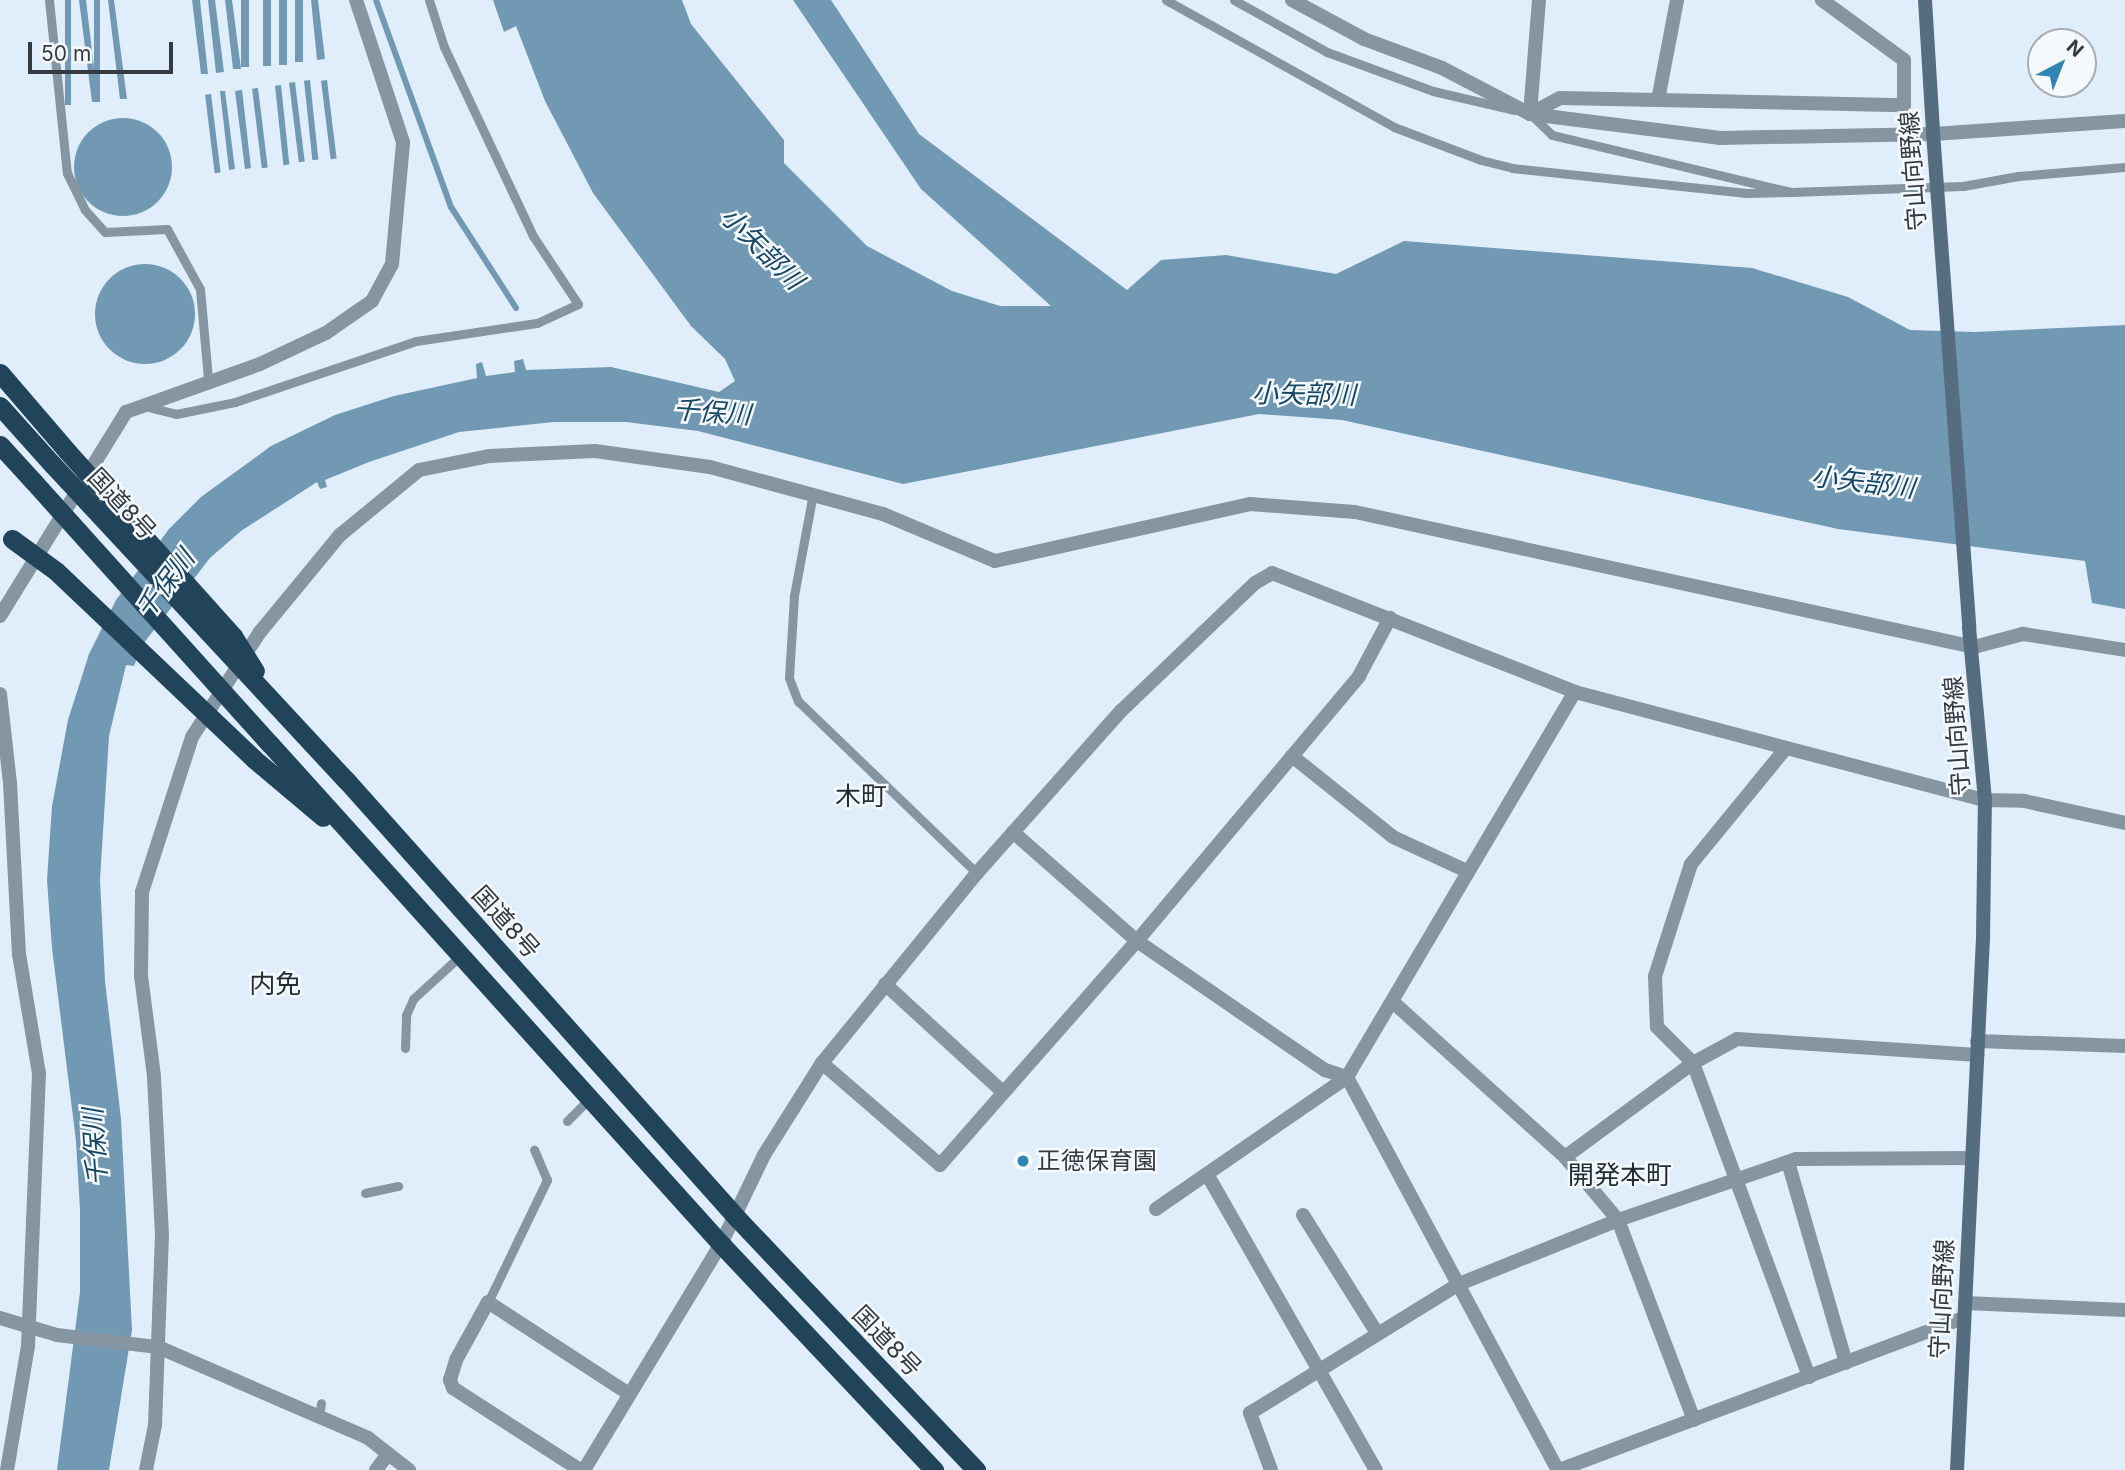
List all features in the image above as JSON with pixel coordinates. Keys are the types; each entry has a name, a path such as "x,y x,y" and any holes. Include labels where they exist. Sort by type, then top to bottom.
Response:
{"highway":[{"path":"0,373 233,636 280,711"},
{"name":"国道8号","path":"0,406 346,780 736,1217 976,1470"},
{"name":"国道8号","path":"0,445 721,1244 934,1470"},
{"path":"6,536 56,571 254,759 375,860"}],"main road":[{"name":"守山向野線","path":"1925,0 1969,628 1974,647 1985,800 1977,1048 1957,1470"}],"street":[{"path":"0,616 107,437 126,412 208,379 260,364 326,333 372,301 392,264 403,142 356,0"},
{"path":"1292,0 1364,39 1442,68 1530,114 1720,138 1933,140 2125,121"},
{"path":"1530,114 1539,0"},
{"path":"1658,100 1676,0"},
{"path":"1530,114 1560,98 1904,105 1904,60 1822,0"},
{"path":"146,1470 155,1425 151,1347 162,1235 154,1076 141,976 142,892 191,737 260,632 340,534 419,470 489,456 595,451 710,467 883,514 995,561 1250,504 1355,512 1974,647 2023,635 2125,650"},
{"path":"629,1394 513,1312 488,1302 456,1360 450,1380 453,1388 582,1470 629,1394 721,1244 764,1155 822,1063 977,873 1121,711 1255,583 1272,573 1575,692 1985,800 2024,801 2125,823"},
{"path":"822,1063 940,1165 1137,941 1359,676 1390,618"},
{"path":"1156,1209 1347,1077 1394,1003 1468,871 1531,774 1575,692"},
{"path":"0,694 10,783 19,954 38,1073 26,1324 28,1346 7,1470"},
{"path":"1786,748 1691,864 1655,976 1657,1027 1693,1063 1809,1377"},
{"path":"1292,756 1394,837 1468,871"},
{"path":"1013,832 1137,941 1325,1070 1347,1077 1559,1470 1595,1464 1694,1420 1846,1363 1964,1310 2125,1310"},
{"path":"885,984 1003,1092"},
{"path":"1394,1003 1564,1157 1618,1220 1694,1420"},
{"path":"1564,1157 1693,1063 1737,1039 1977,1048 2125,1046"},
{"path":"1271,1470 1250,1413 1321,1366 1459,1284 1618,1220 1788,1162 1972,1158"},
{"path":"1788,1162 1846,1363"},
{"path":"1207,1174 1321,1366 1376,1470"},
{"path":"1303,1215 1377,1333"},
{"path":"0,1318 57,1335 151,1347 320,1410 368,1438 409,1470"},
{"path":"376,1470 388,1454"}],"lane":[{"path":"49,0 67,173 85,210 105,232 167,229 201,289 208,379"},
{"path":"139,405 176,414 235,402 416,341 537,323 578,304 515,198 444,47 429,0"},
{"path":"1166,0 1395,127 1481,160 1512,168 1747,193 1963,186 2018,176 2125,167"},
{"path":"1234,0 1326,52 1433,91 1530,114 1552,135 1791,192"},
{"path":"813,493 794,596 789,678 798,701 977,873"},
{"path":"405,1048 406,1014 413,999 461,955"},
{"path":"566,1121 590,1098"},
{"path":"488,1302 547,1180 534,1150"},
{"path":"365,1193 398,1186"}],"water":[{"path":"65,0 71,0 71,105 65,105"},
{"path":"79,0 86,0 98,102 92,102"},
{"path":"94,0 100,0 100,102 94,102"},
{"path":"108,0 114,0 127,99 120,99"},
{"path":"192,0 200,0 208,74 201,74"},
{"path":"208,0 215,0 224,72 216,73"},
{"path":"225,0 232,0 241,69 233,69"},
{"path":"241,0 249,0 249,67 241,67"},
{"path":"263,0 271,0 271,66 263,66"},
{"path":"279,0 287,0 287,65 279,65"},
{"path":"295,0 303,0 303,62 295,62"},
{"path":"311,0 318,0 325,59 317,60"},
{"path":"493,0 682,0 691,24 784,140 784,163 867,246 952,291 1000,306 1051,306 921,189 793,0 831,0 919,134 1127,290 1161,260 1226,255 1336,274 1404,241 1752,268 1848,297 1910,330 1975,332 2125,325 2125,609 2092,603 2085,561 1838,529 1342,420 1259,414 903,484 698,431 626,422 554,422 459,432 369,462 325,480 327,487 320,489 317,482 241,531 210,558 143,644 134,666 126,665 109,736 100,880 105,981 121,1119 132,1330 109,1470 57,1470 80,1292 80,1210 76,1141 52,948 47,880 52,806 68,720 89,654 116,600 169,529 201,497 271,446 335,415 394,396 477,378 476,364 482,362 486,376 515,372 514,361 523,359 526,370 611,367 719,392 735,381 725,359 691,326 593,193 545,101 516,26 504,32"},
{"path":"310,80 318,160 312,160 304,81"},
{"path":"327,80 337,158 331,159 321,81"},
{"path":"295,82 305,161 299,162 289,83"},
{"path":"281,85 289,165 283,165 275,86"},
{"path":"258,88 268,167 262,168 252,89"},
{"path":"242,90 251,168 245,169 235,91"},
{"path":"220,91 225,91 235,169 229,170"},
{"path":"211,94 221,172 215,173 205,95"},
{"path":"113,118 133,118 158,132 169,148 172,167 169,186 158,202 133,216 113,216 96,208 82,194 74,177 74,157 82,140 96,126"},
{"path":"145,264 164,268 180,279 191,295 195,314 191,333 180,349 164,360 145,364 126,360 110,349 99,333 95,314 99,295 110,279 126,268"}],"waterway":[{"path":"376,0 451,207 516,308"}],"place":[{"name":"正徳保育園","path":"1023,1161"}],"district":[{"name":"木町","path":"861,796"},
{"name":"内免","path":"275,984"},
{"name":"開発本町","path":"1620,1175"}],"water label":[{"name":"小矢部川","path":"762,248"},
{"name":"小矢部川","path":"1304,394"},
{"name":"千保川","path":"712,412"},
{"name":"小矢部川","path":"1863,482"},
{"name":"千保川","path":"165,584"},
{"name":"千保川","path":"95,1147"}]}
